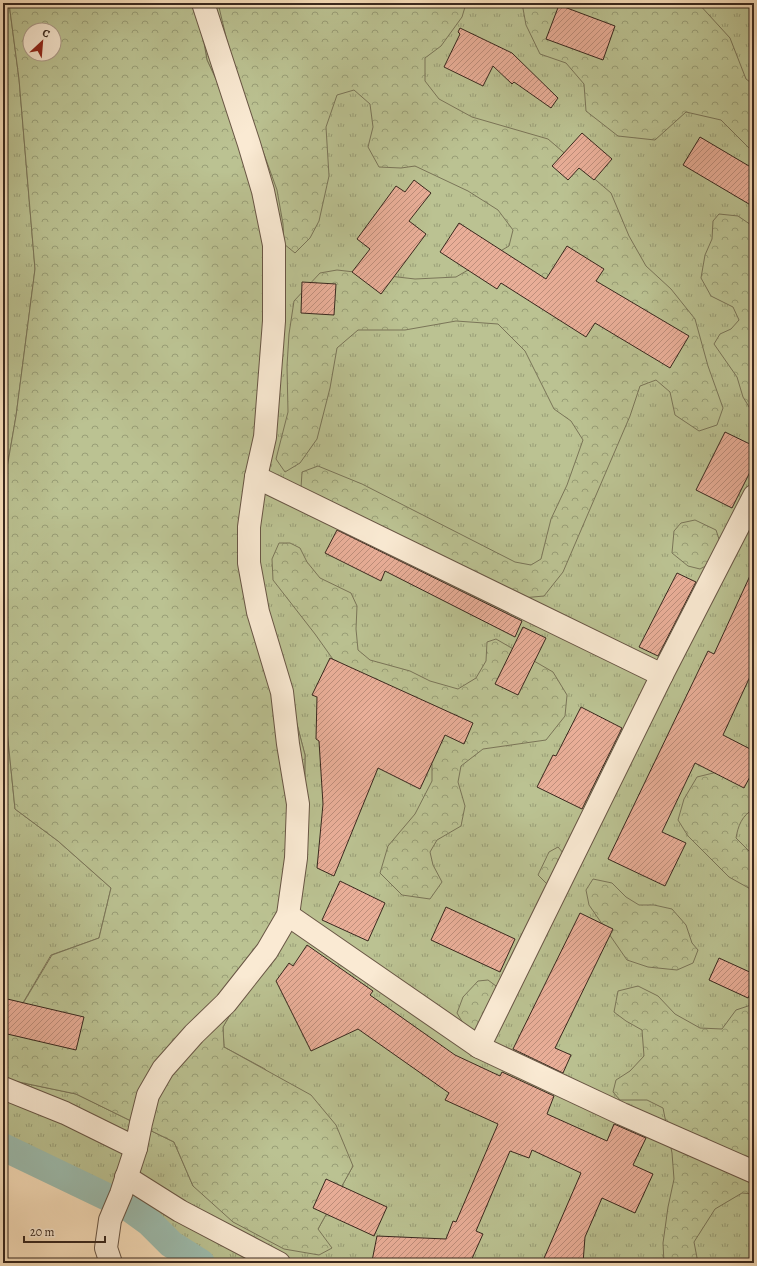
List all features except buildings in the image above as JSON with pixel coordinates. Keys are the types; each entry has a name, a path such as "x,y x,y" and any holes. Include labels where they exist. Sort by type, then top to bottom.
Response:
{"street":[{"path":"111,1263 106,1248 110,1220 124,1185 136,1148 148,1095 163,1069 194,1034 226,1003 267,951 288,914 296,858 298,804 288,744 282,692 258,612 249,563 248,527 256,477 265,437 274,321 274,245 263,191 204,3"},
{"path":"256,477 662,675"},
{"path":"478,1047 662,675 754,496"},
{"path":"288,914 478,1047 622,1114 754,1172"},
{"path":"3,1088 65,1113 136,1148"},
{"path":"124,1185 180,1211 279,1263"}],"green space":[{"path":"3,3 9,3 19,79 35,269 16,416 3,491"},
{"path":"9,3 197,3 207,60 243,137 271,225 254,520 257,571 305,755 304,836 286,907 254,973 223,1027 224,1047 311,1095 336,1125 353,1166 318,1229 332,1248 319,1255 284,1249 233,1222 193,1186 174,1142 76,1094 9,1080 3,1075 3,1037 52,955 99,938 111,888 58,841 15,809 5,710 3,670 3,491 16,416 35,269 19,79"},
{"path":"197,3 754,3 754,1263 201,1263 171,1244 150,1223 128,1207 3,1147 3,1075 9,1080 76,1094 174,1142 193,1186 318,1229 353,1166 265,1069 224,1047 223,1027 254,973 304,836 305,755 257,571 243,137 207,60"},
{"path":"218,3 463,3 465,7 462,17 441,46 425,58 425,81 439,99 472,117 548,139 611,193 629,236 646,266 671,289 695,319 708,366 723,408 717,425 699,431 675,415 670,392 656,380 640,386 630,416 563,572 544,596 522,598 301,488 302,472 318,466 362,484 515,562 531,565 541,559 551,519 567,485 583,440 571,421 554,409 525,351 498,324 456,321 405,330 358,330 337,348 330,388 317,439 300,463 285,472 276,459 288,412 287,366 289,334 294,301 320,273 337,270 415,279 456,277 509,246 513,230 498,210 468,191 415,166 401,168 379,167 368,147 373,127 370,104 354,90 337,95 326,127 329,176 319,221 310,238 295,253 284,244 283,224 277,190 232,62"},
{"path":"522,3 698,3 730,38 746,79 754,85 754,153 721,120 686,112 655,140 618,136 586,111 584,84 566,63 540,54 526,25"},
{"path":"719,214 738,216 754,227 754,415 743,397 737,377 714,344 720,334 731,329 739,320 733,307 711,296 701,278 705,255 712,239 713,221"},
{"path":"695,520 716,530 720,542 715,561 700,569 688,566 672,553 674,531 681,523"},
{"path":"279,543 290,543 300,548 307,562 320,578 351,593 357,606 356,629 358,650 370,660 410,671 430,681 458,689 476,678 486,661 487,642 496,639 553,672 567,695 565,716 546,740 483,749 461,766 458,782 465,806 461,826 437,840 430,852 433,865 442,882 430,899 402,895 380,873 388,846 415,814 432,781 432,764 389,738 315,634 273,580 272,559"},
{"path":"3,670 5,710 15,809 58,841 111,888 99,938 51,955 3,1037"},
{"path":"754,763 754,809 746,814 741,821 736,838 754,856 754,891 729,877 688,836 678,820 684,799 697,777"},
{"path":"558,847 564,854 551,888 538,875 549,852"},
{"path":"593,879 612,883 626,897 639,905 654,905 672,909 686,925 692,943 698,950 693,963 677,970 648,967 627,960 589,905 586,890"},
{"path":"488,980 496,986 495,1006 477,1030 466,1028 457,1013 463,997 478,981"},
{"path":"638,986 658,996 675,1014 700,1028 722,1029 736,1010 754,1004 754,1194 742,1193 715,1209 694,1242 698,1263 664,1263 663,1243 674,1179 672,1153 663,1108 647,1100 620,1100 613,1092 616,1080 630,1071 644,1056 642,1030 614,1012 618,991"}],"waterway":[{"path":"3,1147 128,1207 150,1223 171,1244 201,1263"}]}
